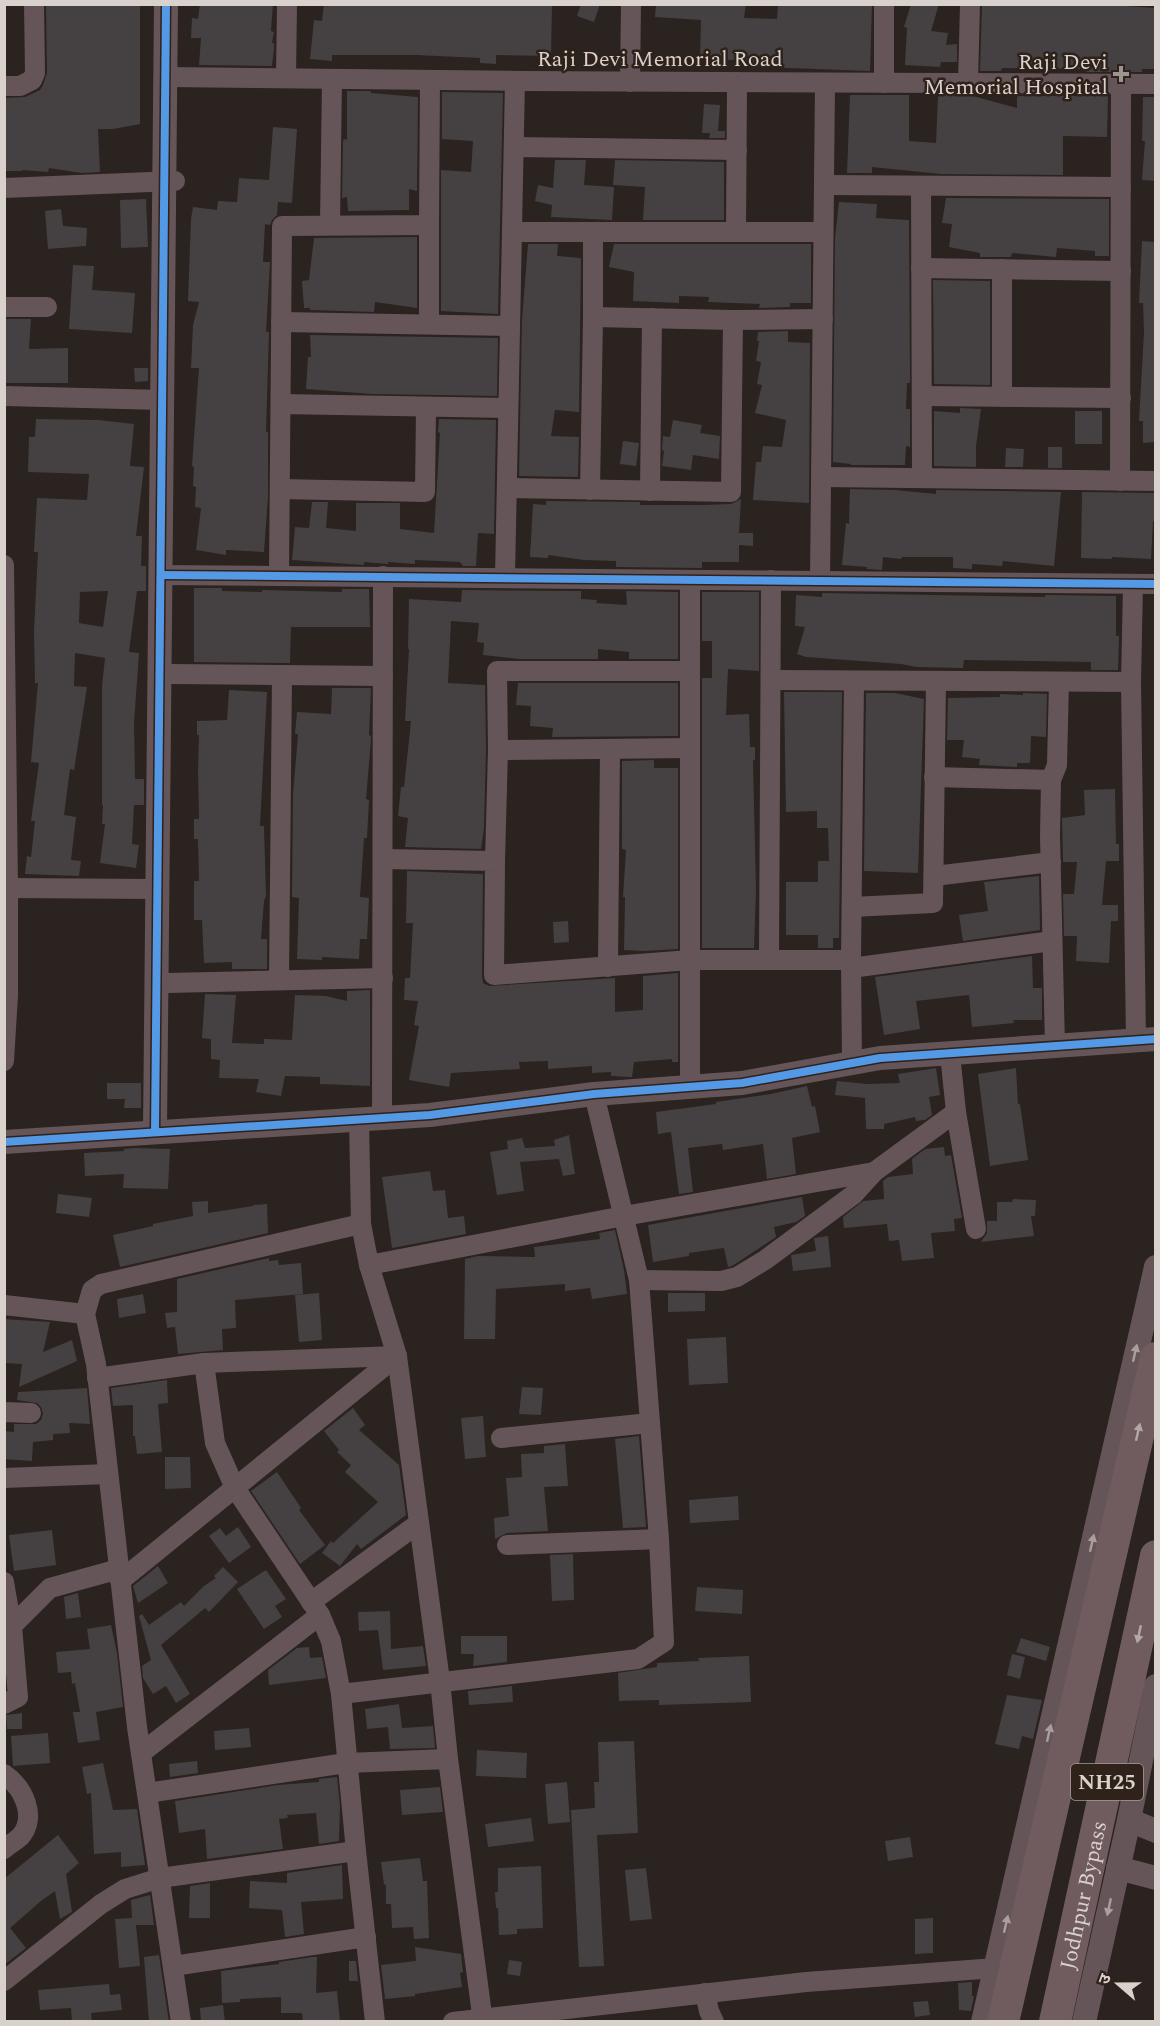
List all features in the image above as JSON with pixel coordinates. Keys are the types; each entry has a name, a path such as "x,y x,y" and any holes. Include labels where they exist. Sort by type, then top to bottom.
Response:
{"highway":[{"path":"1003,2022 1155,1358"},
{"name":"Jodhpur Bypass","path":"1054,2022 1155,1556"}],"street":[{"path":"4,86 20,86 32,80 35,73 34,4"},
{"path":"160,1132 158,890 166,574 170,181 170,77 166,4"},
{"path":"170,77 176,4"},
{"path":"286,78 287,4"},
{"path":"630,82 631,4"},
{"path":"884,4 884,83"},
{"path":"968,83 970,4"},
{"name":"Raji Devi Memorial Road","path":"170,77 1155,84"},
{"path":"330,225 332,79"},
{"path":"429,324 430,80"},
{"path":"505,578 515,81"},
{"path":"736,232 737,82"},
{"path":"820,581 825,83"},
{"path":"1120,481 1121,84"},
{"path":"514,147 737,150"},
{"path":"4,188 170,181"},
{"path":"160,1132 167,983 170,674 162,400 170,181"},
{"path":"824,185 1121,187"},
{"path":"921,186 922,478"},
{"path":"279,575 282,226 429,225"},
{"path":"512,232 824,232"},
{"path":"590,490 593,232"},
{"path":"921,268 1121,271"},
{"path":"1002,269 1002,397"},
{"path":"4,307 47,307"},
{"path":"593,317 823,319"},
{"path":"650,491 652,318"},
{"path":"507,488 731,492 733,320"},
{"path":"281,322 510,326"},
{"path":"4,396 162,400"},
{"path":"922,396 1121,398"},
{"path":"280,404 508,408"},
{"path":"280,489 425,492 426,407"},
{"path":"821,477 1155,481"},
{"path":"4,565 6,807 4,1061"},
{"path":"166,574 1155,584"},
{"path":"382,1118 383,576"},
{"path":"690,579 690,1088"},
{"path":"769,960 771,580"},
{"path":"4,1142 430,1115 594,1094 742,1083 880,1058 1145,1040 1131,682 1133,584"},
{"path":"690,671 497,671 494,975 690,960 769,960 851,964 1052,941"},
{"path":"170,674 383,676"},
{"path":"279,980 282,675"},
{"path":"771,680 1131,682"},
{"path":"852,1064 854,681"},
{"path":"852,907 933,903 936,681"},
{"path":"1055,1046 1051,780 1057,765 1059,682"},
{"path":"498,750 690,748"},
{"path":"608,967 610,749"},
{"path":"934,777 1051,780"},
{"path":"383,859 495,861"},
{"path":"934,876 1051,862"},
{"path":"6,888 158,890"},
{"path":"167,983 383,978"},
{"path":"950,1054 956,1112 976,1229"},
{"path":"341,1694 638,1659 664,1642 659,1539 639,1280 594,1094"},
{"path":"639,1280 721,1281 737,1277 765,1260 853,1195 874,1172 956,1112"},
{"path":"358,1119 361,1224 369,1265 397,1356 441,1681 448,1759 483,2020"},
{"path":"369,1265 624,1216 874,1172"},
{"path":"181,2022 141,1753 97,1378 85,1314 92,1290 101,1284 361,1224"},
{"path":"983,2022 1155,1267"},
{"path":"4,1305 85,1314"},
{"path":"97,1378 204,1363 397,1356"},
{"path":"12,1626 32,1603 50,1588 119,1575 235,1488 397,1356"},
{"path":"204,1363 215,1443 235,1488 316,1609 331,1641 341,1694 346,1763 375,2022"},
{"path":"4,1412 31,1413"},
{"path":"501,1438 650,1423"},
{"path":"4,1478 108,1474"},
{"path":"141,1753 419,1523"},
{"path":"507,1545 659,1539"},
{"path":"5,1594 12,1626 9,1700"},
{"path":"1084,2022 1129,1820 1155,1686"},
{"path":"147,1794 346,1763 448,1759"},
{"path":"4,1774 14,1781 24,1795 28,1811 27,1824 21,1836 4,1849"},
{"path":"1129,1820 1155,1831"},
{"path":"4,1981 100,1904 125,1889 159,1878 356,1851"},
{"path":"1118,1868 1155,1878"},
{"path":"173,1966 366,1937"},
{"path":"453,2022 806,1982 996,1968"},
{"path":"705,1993 714,2022"}],"building":[{"path":"46,4 140,4 140,124 98,129 100,172 82,173 49,168 48,172 6,171 4,98 25,97 40,90 43,85 47,73"},
{"path":"200,4 273,4 272,66 199,65 201,38 191,38 192,18 198,19"},
{"path":"324,4 552,4 551,56 496,55 496,64 480,63 480,58 416,55 332,55 332,61 310,59 314,20 322,21"},
{"path":"581,4 600,4 594,22 577,16"},
{"path":"656,4 746,4 744,18 777,19 778,4 872,4 870,71 736,66 736,60 700,59 701,20 655,17"},
{"path":"911,4 939,4 931,31 948,33 946,45 957,44 957,62 941,62 940,67 905,65 907,28 904,27"},
{"path":"982,4 1097,4 1155,8 1155,69 1142,69 1142,72 1002,68 1001,71 980,71"},
{"path":"347,91 371,91 371,93 418,97 417,191 409,189 409,210 348,211 347,197 342,198 343,142 344,139 347,140"},
{"path":"442,92 503,93 498,314 441,311 441,170 471,172 473,141 442,139"},
{"path":"850,95 909,95 909,141 936,143 938,95 969,95 1017,108 1017,96 1108,96 1107,137 1063,136 1063,175 941,174 872,167 872,173 847,173"},
{"path":"1143,97 1155,97 1155,181 1142,180 1145,141 1142,141"},
{"path":"704,104 720,105 718,131 725,131 725,138 709,138 710,133 702,133"},
{"path":"273,127 297,129 292,203 278,202 277,215 270,225 265,224 263,262 270,262 266,332 269,332 266,432 268,432 268,497 264,552 226,550 226,555 196,550 201,508 195,507 196,487 193,486 194,467 192,466 199,368 191,368 193,325 199,302 188,301 191,219 193,207 217,210 218,201 237,202 239,178 269,180"},
{"path":"555,160 586,160 584,185 614,187 612,220 551,217 552,205 535,201 538,185 553,188"},
{"path":"615,160 724,162 724,220 643,220 645,187 613,185"},
{"path":"946,198 1109,199 1109,256 1095,256 1095,251 1057,248 1056,257 1012,253 1011,257 980,257 980,253 949,247 952,224 942,223"},
{"path":"146,199 148,247 121,248 120,200"},
{"path":"839,202 877,204 876,218 909,220 910,383 907,383 906,409 910,409 910,447 906,446 905,465 851,465 833,462 835,238"},
{"path":"61,209 63,226 87,228 86,246 48,249 45,211"},
{"path":"417,237 417,308 375,302 374,312 304,308 302,281 309,280 314,238"},
{"path":"1142,241 1155,242 1155,442 1143,443 1143,421 1139,421 1144,332 1143,303 1139,303"},
{"path":"528,244 558,244 557,256 581,258 579,412 555,410 551,436 579,437 578,477 519,476 522,320"},
{"path":"614,244 811,244 811,303 790,303 790,307 759,308 760,304 708,302 709,297 679,296 679,303 633,301 634,272 609,267"},
{"path":"73,265 94,266 92,290 135,293 132,333 69,329"},
{"path":"933,280 990,281 990,385 934,384"},
{"path":"4,319 31,319 29,349 68,348 68,383 4,383"},
{"path":"788,331 788,342 810,343 809,503 753,500 756,462 761,462 763,446 782,447 786,420 755,413 762,385 757,384 761,362 756,361 758,332"},
{"path":"310,335 498,338 497,396 372,394 306,389 308,357 311,357"},
{"path":"134,368 148,368 148,381 135,382"},
{"path":"960,408 981,409 976,446 976,467 934,466 934,411 960,413"},
{"path":"1075,411 1102,411 1102,444 1075,444"},
{"path":"36,419 98,420 134,424 130,466 144,467 136,536 142,536 141,566 146,566 146,591 137,591 129,652 139,653 134,723 135,779 144,779 144,805 134,805 132,844 139,845 136,868 100,863 105,824 102,824 102,686 105,658 75,653 74,686 87,687 74,770 70,769 64,815 76,817 71,860 81,861 79,876 25,874 27,856 31,857 35,821 31,821 39,763 31,762 38,683 35,683 34,631 38,552 34,552 37,498 87,500 89,474 28,472 29,437 35,437","holes":["108,591 103,627 79,623 80,592"]},
{"path":"439,419 496,420 494,534 478,533 476,566 463,566 460,562 415,560 415,564 364,562 364,565 292,560 295,527 309,528 312,502 328,502 326,528 356,531 356,503 400,503 400,529 434,533"},
{"path":"673,420 702,425 700,433 720,436 719,459 693,455 691,470 662,466 663,436 670,437"},
{"path":"623,441 639,443 636,466 620,464"},
{"path":"1048,447 1062,447 1062,468 1048,468"},
{"path":"1006,448 1024,449 1023,467 1005,467"},
{"path":"850,489 936,494 936,490 1061,492 1054,566 1003,561 1002,566 972,564 972,569 953,568 953,557 902,557 901,559 883,557 882,570 842,565 846,523 849,524"},
{"path":"1082,492 1155,493 1151,559 1081,558"},
{"path":"741,499 739,533 753,533 753,546 739,545 739,562 702,562 702,568 616,567 616,561 584,560 548,555 548,558 530,557 533,504 546,505 546,501 702,505 731,504"},
{"path":"194,588 262,592 262,590 342,592 342,589 369,589 370,627 291,627 290,663 194,662"},
{"path":"462,590 581,591 581,599 597,600 596,603 627,605 626,591 678,592 678,659 629,659 629,652 598,649 598,659 519,659 483,655 484,643 477,642 479,623 451,621 448,683 485,685 486,750 484,828 481,849 405,847 408,818 398,816 401,787 404,787 411,721 405,721 409,599 461,602"},
{"path":"702,592 759,592 759,671 728,669 726,715 749,714 750,747 755,747 755,760 753,760 756,891 754,948 702,948 702,678 712,678 712,641 702,641"},
{"path":"822,593 1116,596 1116,636 1119,636 1118,670 1091,670 1091,662 964,660 963,668 917,667 806,657 797,654 805,627 795,626 796,595 822,597"},
{"path":"518,683 678,683 678,736 552,737 553,728 530,726 531,706 516,705"},
{"path":"332,688 371,688 369,735 371,740 366,799 369,800 367,838 364,838 360,897 369,898 367,939 360,939 359,959 322,957 322,960 297,959 299,898 292,897 297,712 331,714"},
{"path":"229,690 267,692 260,826 264,826 266,896 261,939 267,939 267,969 232,969 232,962 204,963 202,920 194,920 194,881 199,881 198,839 194,839 194,819 199,819 197,721 227,720"},
{"path":"784,692 842,692 839,938 833,938 833,948 818,948 818,935 786,935 786,882 818,882 818,861 829,861 828,828 817,828 817,811 786,812"},
{"path":"866,693 895,693 924,699 918,873 864,871"},
{"path":"1023,693 1047,694 1046,737 1031,736 1030,763 1017,763 1017,767 979,765 980,759 962,757 964,740 947,740 948,698 1000,697 1000,694 1023,695"},
{"path":"654,760 654,768 678,768 678,949 624,950 625,897 623,897 626,850 622,849 622,761"},
{"path":"1115,789 1116,844 1119,844 1119,861 1106,861 1102,905 1118,905 1118,921 1111,921 1109,963 1076,961 1077,936 1064,936 1063,894 1074,894 1077,862 1063,862 1062,818 1085,815 1084,790"},
{"path":"407,871 483,874 482,975 483,983 489,986 615,978 615,1012 643,1010 643,976 678,973 678,1062 672,1062 672,1059 634,1062 632,1077 611,1076 611,1072 592,1073 592,1066 548,1069 548,1061 519,1062 520,1069 451,1073 449,1087 409,1080 419,1026 414,1025 418,1001 404,1000 405,978 410,978 413,923 406,923"},
{"path":"1039,876 1040,930 963,941 959,915 988,911 984,882"},
{"path":"568,921 569,942 554,943 553,922"},
{"path":"1032,956 1033,988 1042,988 1042,1020 1013,1020 1014,1023 972,1027 969,995 916,1001 920,1029 884,1035 875,977"},
{"path":"370,990 370,1086 320,1084 320,1077 285,1076 281,1096 256,1092 259,1079 219,1078 220,1060 211,1059 211,1039 202,1038 205,994 236,995 232,1043 264,1044 264,1039 292,1040 295,995 326,996 347,1001 347,991"},
{"path":"936,1068 940,1095 929,1097 932,1115 925,1120 916,1121 915,1117 884,1124 884,1129 866,1129 865,1098 835,1095 837,1081 867,1084 900,1083 898,1074"},
{"path":"1016,1068 1018,1104 1020,1104 1028,1160 990,1166 978,1074"},
{"path":"107,1083 141,1083 141,1108 124,1108 125,1099 107,1099"},
{"path":"807,1086 812,1107 815,1106 820,1132 792,1138 796,1174 767,1179 763,1144 723,1150 722,1144 688,1148 693,1192 679,1194 671,1132 658,1134 656,1112 716,1104 716,1102"},
{"path":"569,1135 575,1174 563,1176 559,1159 520,1162 524,1191 497,1195 490,1152 508,1149 507,1141 522,1138 525,1148 555,1146 554,1140"},
{"path":"944,1147 945,1156 951,1155 962,1218 954,1219 955,1231 931,1233 934,1258 902,1261 899,1240 889,1241 887,1224 844,1228 843,1217 863,1201 884,1199 883,1181 888,1177 913,1174 912,1159 925,1149"},
{"path":"124,1149 170,1149 168,1189 123,1188 124,1174 85,1176 84,1153 124,1151"},
{"path":"430,1171 433,1191 445,1190 448,1218 464,1216 466,1234 392,1248 382,1177"},
{"path":"58,1194 92,1198 89,1217 56,1213"},
{"path":"802,1197 805,1216 796,1222 774,1227 776,1237 732,1266 728,1267 724,1248 689,1253 689,1256 653,1262 648,1225"},
{"path":"1013,1199 1036,1200 1035,1216 1031,1216 1034,1236 981,1242 987,1233 987,1221 997,1221 997,1202 1012,1202"},
{"path":"208,1201 208,1213 267,1204 268,1233 120,1267 113,1235 193,1216 192,1202"},
{"path":"615,1230 627,1294 592,1299 590,1288 565,1291 565,1284 496,1289 495,1339 464,1339 465,1259 478,1256 535,1257 534,1247 600,1239 599,1233"},
{"path":"828,1236 831,1267 793,1271 791,1255 816,1251 814,1238"},
{"path":"269,1258 269,1261 278,1260 279,1265 301,1263 303,1294 235,1300 236,1328 222,1329 223,1350 178,1354 175,1327 167,1328 165,1313 177,1312 177,1279"},
{"path":"319,1293 322,1340 299,1342 295,1295"},
{"path":"668,1293 705,1293 705,1311 668,1312"},
{"path":"143,1294 146,1313 119,1318 117,1299"},
{"path":"4,1319 50,1322 43,1352 72,1340 77,1361 19,1387 22,1364 4,1363"},
{"path":"726,1337 728,1383 689,1385 687,1339"},
{"path":"167,1380 168,1403 158,1404 162,1452 137,1454 135,1436 133,1436 133,1405 113,1406 111,1388"},
{"path":"522,1387 543,1388 541,1415 519,1414"},
{"path":"87,1388 90,1424 69,1423 70,1433 53,1434 53,1440 33,1442 32,1461 4,1459 4,1431 14,1432 14,1424 36,1424 41,1420 43,1414 37,1403 17,1400 18,1392"},
{"path":"353,1408 365,1425 359,1430 399,1465 406,1515 361,1549 357,1544 340,1566 322,1553 331,1541 333,1543 378,1502 345,1472 351,1465 337,1452 339,1450 324,1431"},
{"path":"483,1416 486,1457 465,1459 461,1418"},
{"path":"639,1436 646,1527 623,1528 615,1439"},
{"path":"565,1444 568,1486 544,1487 548,1531 507,1533 495,1539 494,1518 509,1516 506,1478 522,1477 521,1454 544,1453 544,1446"},
{"path":"165,1457 190,1457 191,1488 165,1489"},
{"path":"277,1472 301,1508 299,1510 325,1545 300,1564 251,1491"},
{"path":"738,1496 739,1520 690,1523 689,1500"},
{"path":"238,1527 251,1547 229,1563 209,1536 220,1528 226,1536"},
{"path":"52,1530 56,1565 14,1571 9,1535"},
{"path":"573,1554 574,1600 552,1601 550,1555"},
{"path":"158,1566 168,1583 138,1603 133,1586"},
{"path":"223,1567 238,1582 209,1612 205,1608 161,1645 190,1694 176,1703 166,1686 153,1694 143,1678 142,1666 151,1660 139,1616 142,1614 149,1625 181,1602 184,1606 204,1586 216,1578 214,1576"},
{"path":"266,1570 286,1599 275,1606 282,1617 264,1629 237,1589"},
{"path":"697,1587 743,1590 742,1614 695,1611"},
{"path":"78,1593 81,1617 66,1619 64,1597"},
{"path":"390,1611 391,1649 423,1646 426,1666 383,1670 378,1630 359,1631 358,1612"},
{"path":"111,1625 117,1653 123,1707 96,1712 100,1740 78,1743 73,1712 80,1712 75,1683 72,1684 71,1672 58,1673 56,1652 90,1649 87,1629"},
{"path":"461,1636 507,1636 507,1662 473,1666 474,1654 461,1654"},
{"path":"1021,1638 1050,1647 1046,1661 1016,1652"},
{"path":"309,1647 310,1658 322,1657 326,1678 269,1685 268,1670 297,1648"},
{"path":"1012,1654 1025,1657 1020,1679 1007,1675"},
{"path":"749,1656 751,1702 659,1705 659,1700 619,1701 618,1673 657,1667 657,1663 699,1661 698,1658"},
{"path":"512,1686 513,1702 469,1705 468,1691"},
{"path":"1007,1695 1042,1700 1033,1739 1022,1736 1019,1749 995,1744"},
{"path":"399,1704 402,1728 433,1726 435,1748 390,1749 388,1727 367,1729 365,1709"},
{"path":"22,1713 22,1729 7,1729 6,1715"},
{"path":"249,1728 251,1747 215,1750 214,1731"},
{"path":"48,1733 50,1763 13,1766 11,1736"},
{"path":"634,1741 638,1833 597,1835 604,1966 579,1967 571,1810 595,1808 594,1782 599,1782 598,1742"},
{"path":"477,1750 527,1753 526,1778 476,1776"},
{"path":"197,1761 198,1773 170,1777 169,1764"},
{"path":"103,1763 113,1810 137,1809 145,1865 121,1867 121,1852 94,1854 91,1793 87,1794 82,1767"},
{"path":"337,1777 340,1806 339,1841 319,1844 316,1813 287,1815 288,1818 279,1819 283,1849 207,1859 205,1829 179,1833 175,1801 278,1785 319,1782 319,1779"},
{"path":"567,1782 570,1822 548,1824 545,1784"},
{"path":"440,1787 443,1812 402,1815 400,1790"},
{"path":"531,1818 534,1841 488,1847 485,1824"},
{"path":"58,1835 79,1863 66,1874 72,1912 60,1919 55,1891 41,1901 10,1928 26,1948 4,1965 4,1879"},
{"path":"910,1837 913,1857 888,1861 885,1841"},
{"path":"420,1858 423,1881 427,1881 429,1938 414,1939 413,1927 392,1928 391,1904 386,1904 386,1884 384,1885 381,1862"},
{"path":"342,1865 343,1899 301,1902 304,1934 285,1937 282,1910 249,1908 250,1881 287,1883 287,1873"},
{"path":"541,1866 543,1928 517,1929 517,1934 499,1935 495,1892 498,1892 498,1868"},
{"path":"646,1868 652,1919 630,1921 625,1870"},
{"path":"210,1883 210,1918 189,1918 190,1886"},
{"path":"150,1895 154,1925 136,1925 140,1966 119,1968 115,1919 132,1918 131,1900"},
{"path":"933,1918 933,1953 915,1954 915,1919"},
{"path":"415,1947 461,1954 462,1987 385,1999 381,1965 416,1961"},
{"path":"159,1955 169,2022 149,2022 144,1957"},
{"path":"317,1957 316,1993 337,1991 340,2022 303,2022 302,2013 281,2013 281,1997 240,1999 240,2002 222,2003 221,1971 279,1964 279,1962"},
{"path":"509,1960 522,1962 520,1976 507,1974"},
{"path":"349,1961 356,1961 358,1981 349,1981"},
{"path":"972,1982 972,1996 974,1996 971,2011 959,2010 958,1983"},
{"path":"109,1984 110,1995 120,1994 122,2010 91,2013 92,2022 72,2022 71,2008 40,2010 38,1990"},
{"path":"928,2001 930,2015 915,2017 913,2002"},
{"path":"223,2005 225,2022 201,2022 200,2008"}],"cycle path":[{"path":"155,1132 166,4"},
{"path":"161,575 1156,584"},
{"path":"4,1142 430,1115 594,1094 742,1083 880,1058 1156,1039"}],"place":[{"name":"Raji Devi Memorial Hospital","path":"1121,74"}]}
